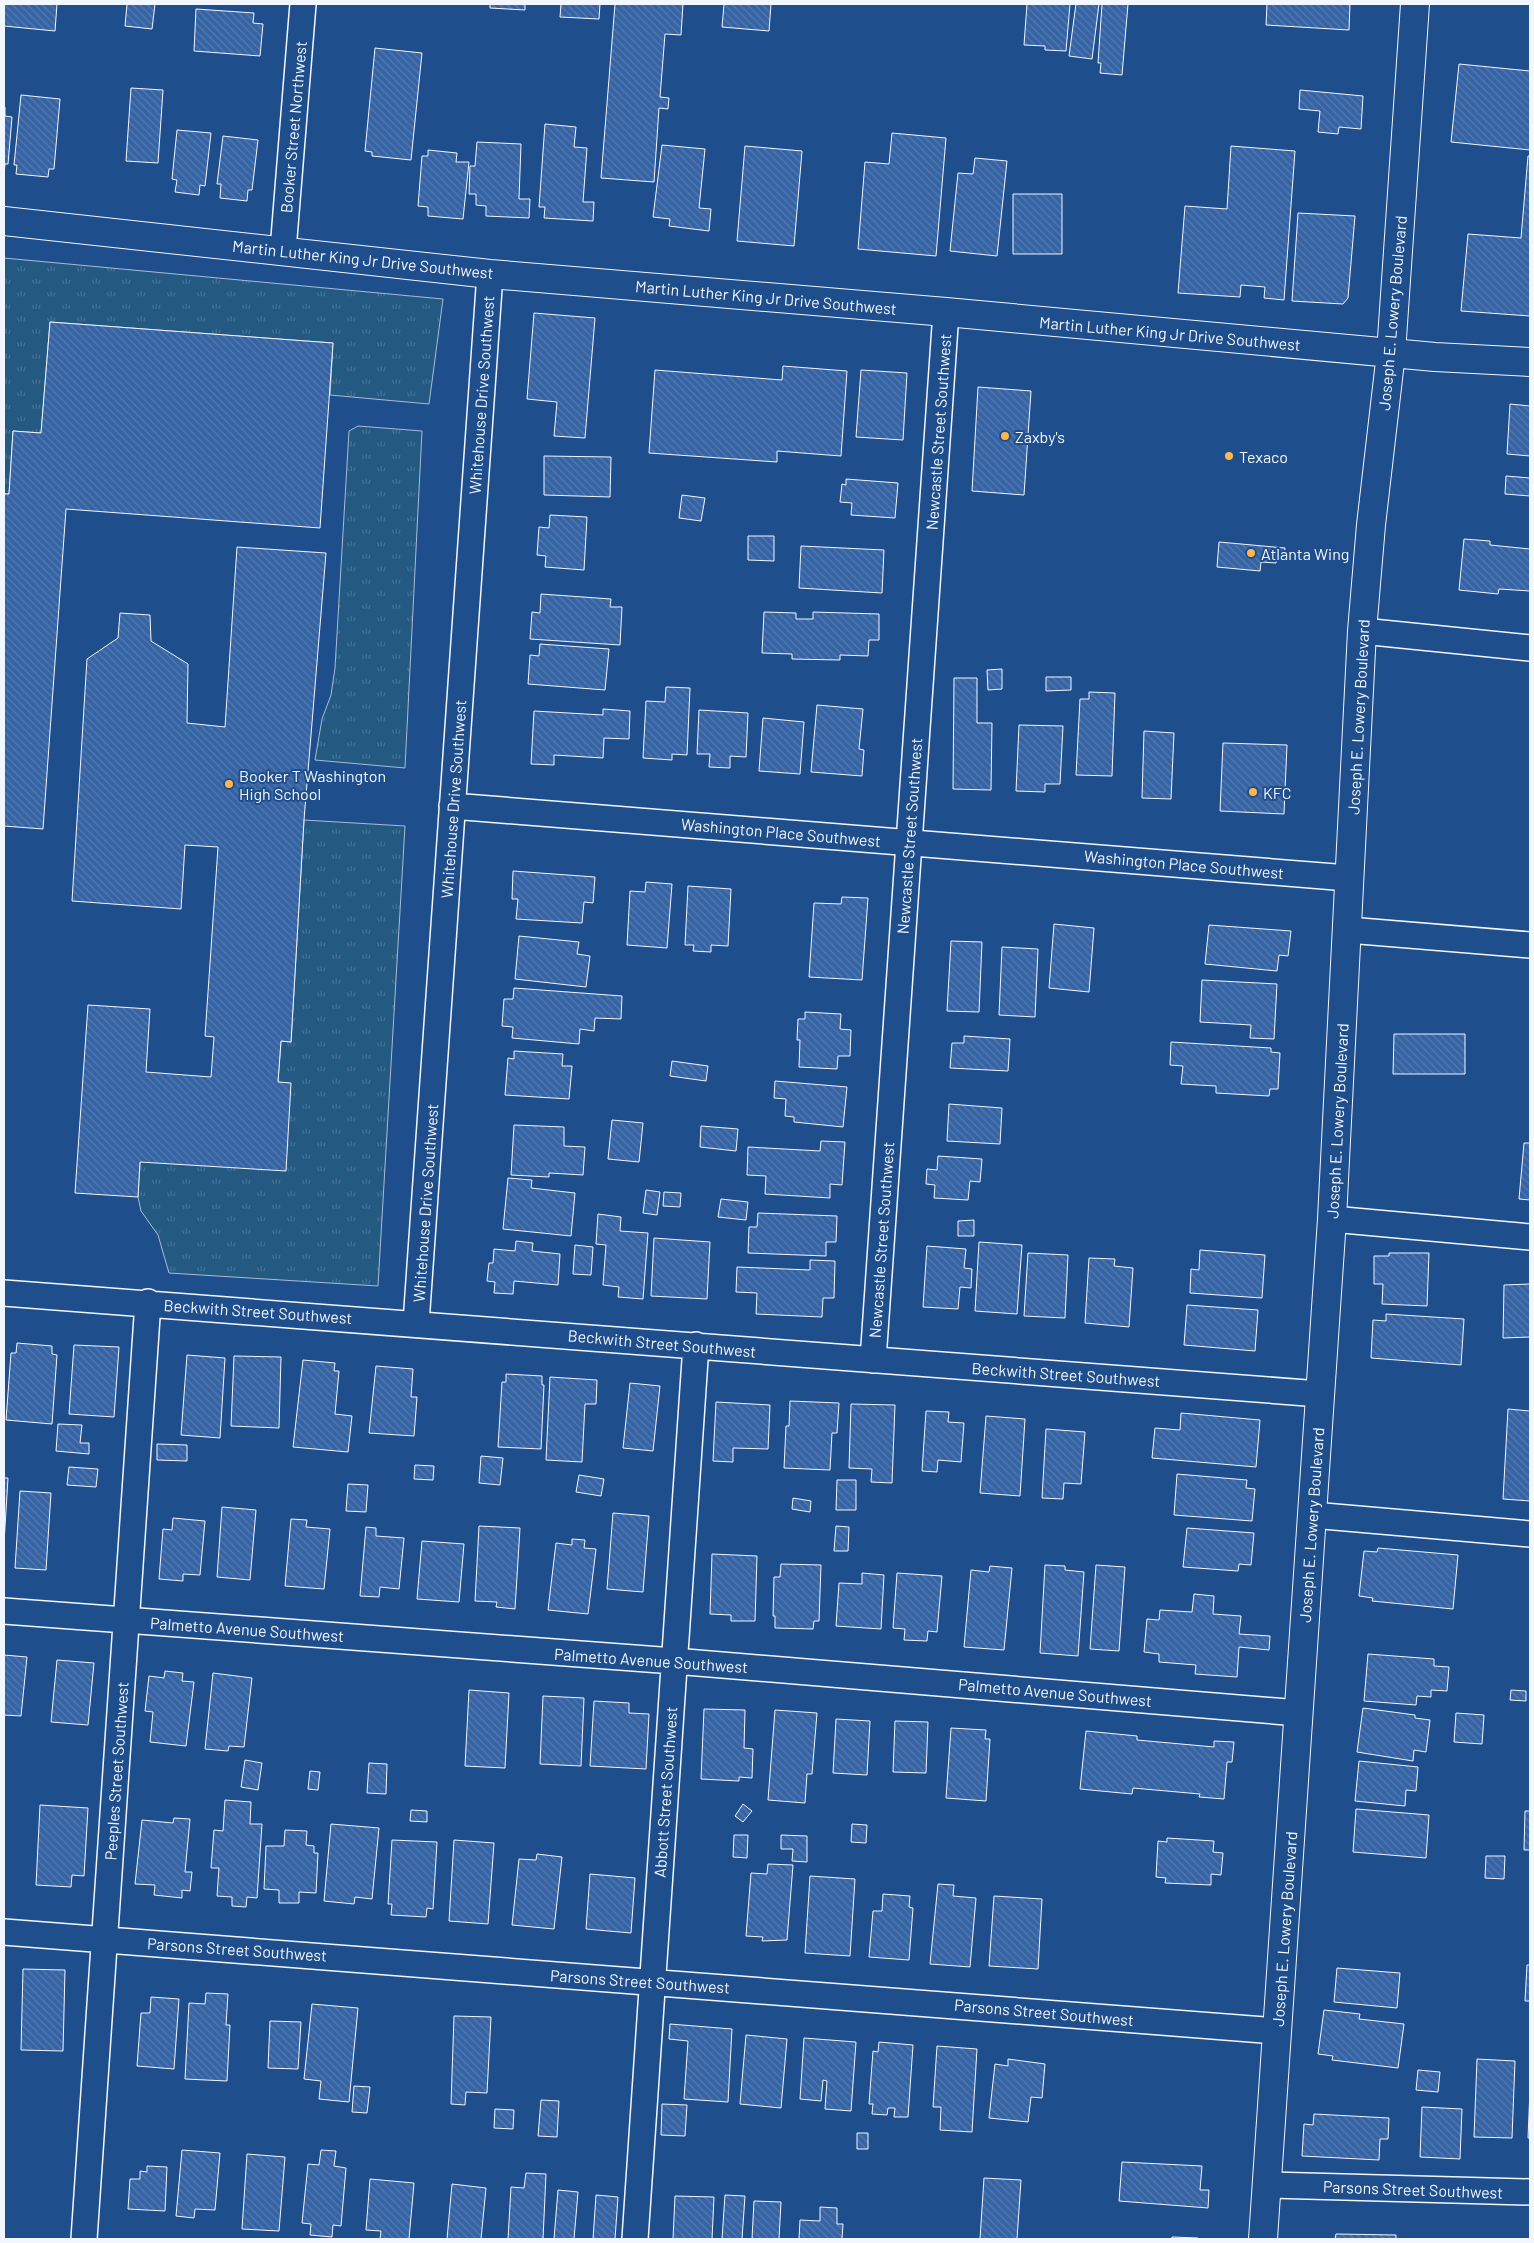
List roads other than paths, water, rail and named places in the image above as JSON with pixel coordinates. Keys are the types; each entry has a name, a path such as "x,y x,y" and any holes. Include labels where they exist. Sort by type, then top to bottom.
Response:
{"main road":[{"name":"Joseph E. Lowery Boulevard","path":"1263,2239 1332,1219 1362,631 1371,525 1390,353 1415,4"},
{"name":"Martin Luther King Jr Drive Southwest","path":"4,220 490,274 946,312 1390,353 1530,362"}],"street":[{"name":"Booker Street Northwest","path":"283,250 303,4"},
{"name":"Whitehouse Drive Southwest","path":"416,1323 490,274"},
{"name":"Newcastle Street Southwest","path":"874,1360 946,312"},
{"path":"1362,631 1530,648"},
{"name":"Washington Place Southwest","path":"452,806 1348,878"},
{"path":"1348,930 1530,945"},
{"path":"1332,1219 1530,1237"},
{"name":"Beckwith Street Southwest","path":"4,1293 148,1302 1320,1394"},
{"name":"Peeples Street Southwest","path":"84,2239 148,1302"},
{"name":"Abbott Street Southwest","path":"635,2239 696,1345"},
{"path":"1312,1516 1530,1534"},
{"name":"Palmetto Avenue Southwest","path":"4,1610 674,1661 1299,1712"},
{"name":"Parsons Street Southwest","path":"4,1932 1277,2031"},
{"name":"Parsons Street Southwest","path":"1266,2185 1530,2192"}],"place":[{"name":"Zaxby's","path":"1005,436"},
{"name":"Texaco","path":"1229,456"},
{"name":"Atlanta Wing","path":"1251,553"},
{"name":"Booker T Washington High School","path":"229,784"},
{"name":"KFC","path":"1253,792"}]}
